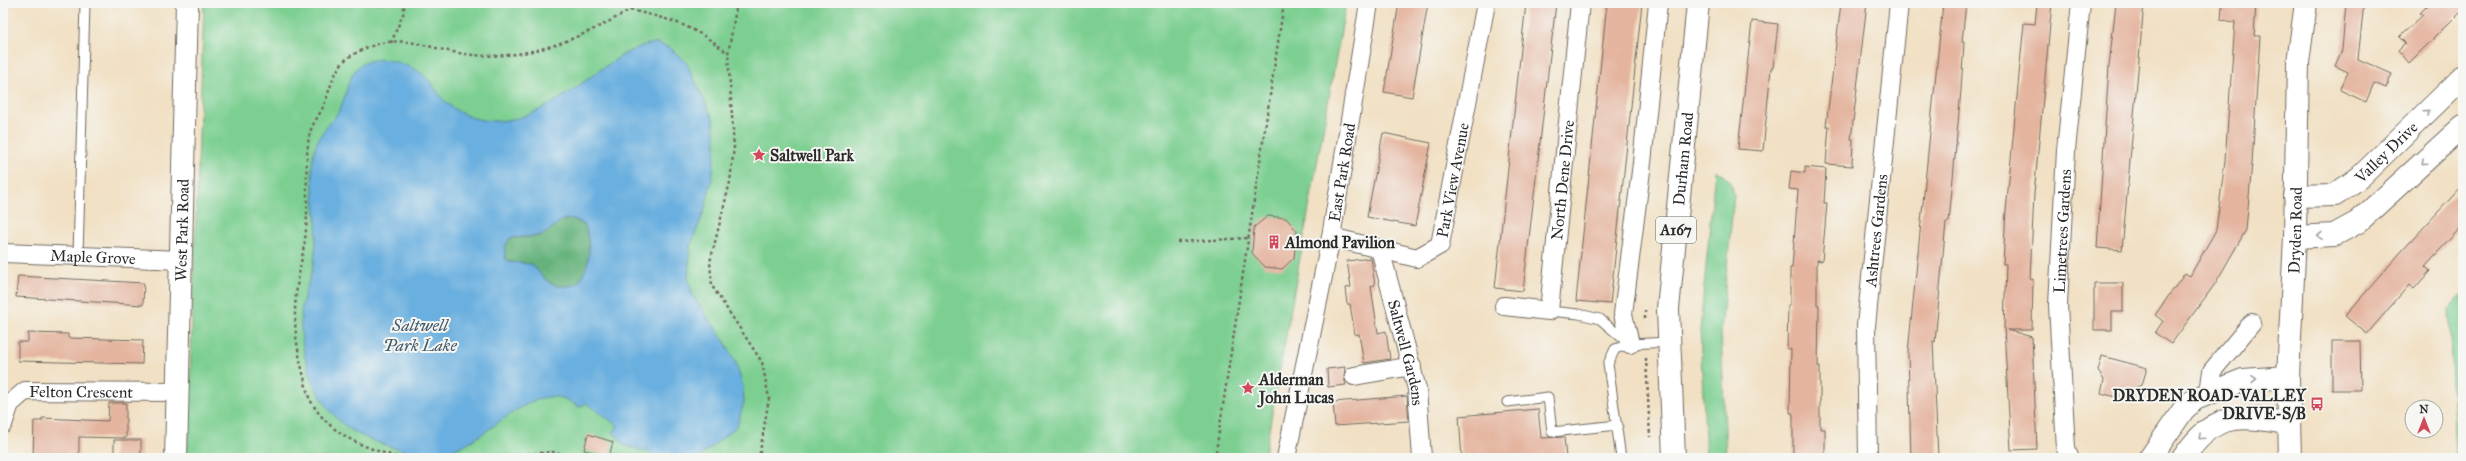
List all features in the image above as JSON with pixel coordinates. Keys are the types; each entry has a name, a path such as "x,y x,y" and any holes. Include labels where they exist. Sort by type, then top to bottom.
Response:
{"street":[{"name":"West Park Road","path":"176,458 182,260 187,3"},
{"name":"East Park Road","path":"1286,458 1331,237 1369,3"},
{"name":"Park View Avenue","path":"1331,237 1417,258 1440,245 1486,3"},
{"name":"North Dene Drive","path":"1550,311 1580,3"},
{"path":"1630,344 1623,314 1641,170 1658,3"},
{"name":"Durham Road","path":"1674,458 1668,309 1698,3"},
{"name":"Ashtrees Gardens","path":"1868,458 1866,326 1899,3"},
{"name":"Limetrees Gardens","path":"2070,458 2066,449 2058,305 2066,150 2081,3"},
{"name":"Dryden Road","path":"2290,458 2288,377 2295,237 2298,62 2306,3"},
{"name":"Valley Drive","path":"2295,196 2335,195 2360,177 2463,77"},
{"name":"Valley Drive","path":"2295,237 2334,235 2358,222 2463,126"},
{"name":"Saltwell Gardens","path":"1380,249 1417,389 1422,458"},
{"name":"Maple Grove","path":"3,253 182,260"},
{"path":"1504,306 1550,311"},
{"path":"2210,393 2212,371 2252,323"},
{"path":"1354,376 1412,366"},
{"path":"2150,458 2184,409 2194,399 2243,380 2288,377"},
{"name":"Felton Crescent","path":"3,424 10,404 25,391 178,392"},
{"path":"2183,458 2192,445 2216,423 2245,417 2290,423"}],"lane":[{"path":"78,256 85,3"},
{"path":"1550,311 1579,314 1600,319 1630,344"},
{"path":"1621,458 1618,425 1608,364 1614,349 1630,344 1669,342"},
{"path":"1507,402 1548,397 1552,432 1618,425"}],"path":[{"path":"391,43 404,12 404,3"},
{"path":"402,458 377,452 336,432 324,421 310,401 296,338 296,296 306,229 305,172 309,134 324,106 334,77 346,59 368,47 405,40 473,55 522,53 574,38 609,23 630,10 635,5 641,3"},
{"path":"736,3 728,54 734,147 730,182 710,262 712,286 762,362 769,398 759,458"},
{"path":"1215,458 1284,3"},
{"path":"630,10 671,19 704,34 728,54"},
{"path":"1178,242 1248,238"},
{"path":"480,458 553,452 578,458"}],"green space":[{"name":"Saltwell Park","path":"204,3 1346,3 1264,458 187,458"},
{"path":"1715,170 1728,180 1734,195 1721,330 1726,458 1706,458 1700,330"},
{"path":"574,219 585,225 589,249 588,262 577,284 569,286 556,285 542,276 532,264 510,262 505,258 505,247 510,238 538,236 546,233 562,220"},
{"path":"2463,294 2463,458 2455,458 2449,309"}],"water":[{"name":"Saltwell Park Lake","path":"656,43 670,48 686,62 713,119 716,145 712,178 704,212 690,246 688,278 693,296 725,342 736,363 743,387 744,402 737,426 698,458 667,458 624,445 613,432 618,426 586,403 580,407 558,397 544,398 530,402 473,440 444,452 411,452 389,446 358,434 344,425 332,413 322,399 314,383 303,348 301,315 303,299 313,268 316,244 316,221 312,174 313,156 321,135 341,107 348,84 357,68 366,62 379,60 392,61 410,67 419,72 432,84 447,104 469,117 494,121 509,120 523,116 552,103 622,56 649,44","holes":["574,219 585,225 589,249 585,270 577,284 569,286 556,285 542,276 532,264 510,262 505,258 505,247 510,238 538,236 546,233 562,220"]}],"building":[{"path":"1399,3 1428,3 1412,97 1384,92"},
{"path":"1526,3 1556,3 1523,291 1495,288"},
{"path":"1607,3 1642,3 1610,304 1576,301"},
{"path":"1841,3 1867,3 1851,139 1853,139 1852,166 1826,164 1829,126 1826,126"},
{"path":"1943,3 1966,3 1962,42 1964,42 1961,90 1949,222 1946,222 1935,342 1933,341 1938,458 1911,458 1908,352"},
{"path":"2037,3 2052,3 2034,194 2030,279 2033,279 2032,330 2007,330 2032,337 2037,449 2011,450 2004,328 2006,264 2003,264 2006,211 2024,23 2035,24"},
{"path":"2116,3 2144,3 2122,250 2097,248 2109,66"},
{"path":"2222,3 2256,3 2254,36 2260,36 2246,230 2215,284 2171,344 2155,333 2163,321 2155,315 2185,273 2190,276 2216,230 2225,161 2235,22 2221,20"},
{"path":"2346,3 2364,3 2358,59 2392,74 2386,88 2374,83 2366,102 2340,90 2348,72 2335,66 2342,50"},
{"path":"2430,3 2463,3 2463,9 2409,63 2398,50 2405,43 2399,37 2423,15 2420,13"},
{"path":"1752,21 1778,24 1773,68 1771,68 1763,151 1738,149"},
{"path":"1383,133 1431,143 1415,226 1367,217"},
{"path":"1805,167 1826,169 1824,203 1827,203 1822,261 1817,260 1817,305 1819,305 1818,366 1820,366 1820,429 1825,429 1825,458 1793,458 1793,413 1790,413 1791,349 1787,349 1788,305 1790,305 1790,268 1792,268 1798,190 1789,189 1791,171 1805,173"},
{"path":"2463,185 2463,225 2425,266 2430,271 2414,289 2409,285 2367,334 2345,316 2401,252"},
{"name":"Almond Pavilion","path":"1268,216 1286,218 1297,231 1294,258 1282,269 1265,267 1252,253 1254,227"},
{"path":"1371,258 1375,285 1371,286 1378,333 1386,331 1390,359 1364,363 1359,334 1355,335 1350,304 1347,304 1345,288 1351,287 1347,261"},
{"path":"18,276 144,283 143,305 16,297"},
{"path":"2094,283 2123,283 2123,312 2112,312 2112,330 2094,330"},
{"path":"28,333 68,334 68,338 143,340 142,364 18,361 18,342 28,342"},
{"path":"2332,341 2360,341 2361,390 2332,390"},
{"path":"2102,356 2147,368 2142,385 2134,388 2130,401 2101,393 2104,380 2098,371"},
{"path":"1345,367 1344,377 1346,385 1328,387 1327,369"},
{"path":"1407,396 1409,421 1335,426 1333,402"},
{"path":"109,403 126,403 126,438 79,437 79,458 33,458 34,421 42,421 42,418 108,421"},
{"path":"1538,409 1541,438 1564,437 1566,458 1462,458 1459,416"},
{"path":"588,434 613,442 609,456 584,450"},
{"path":"114,440 141,440 141,458 114,458"}],"place":[{"name":"Saltwell Park","path":"759,155"},
{"name":"Almond Pavilion","path":"1274,242"},
{"name":"Alderman John Lucas","path":"1248,388"},
{"name":"DRYDEN ROAD-VALLEY DRIVE-S/B","path":"2317,404"}]}
